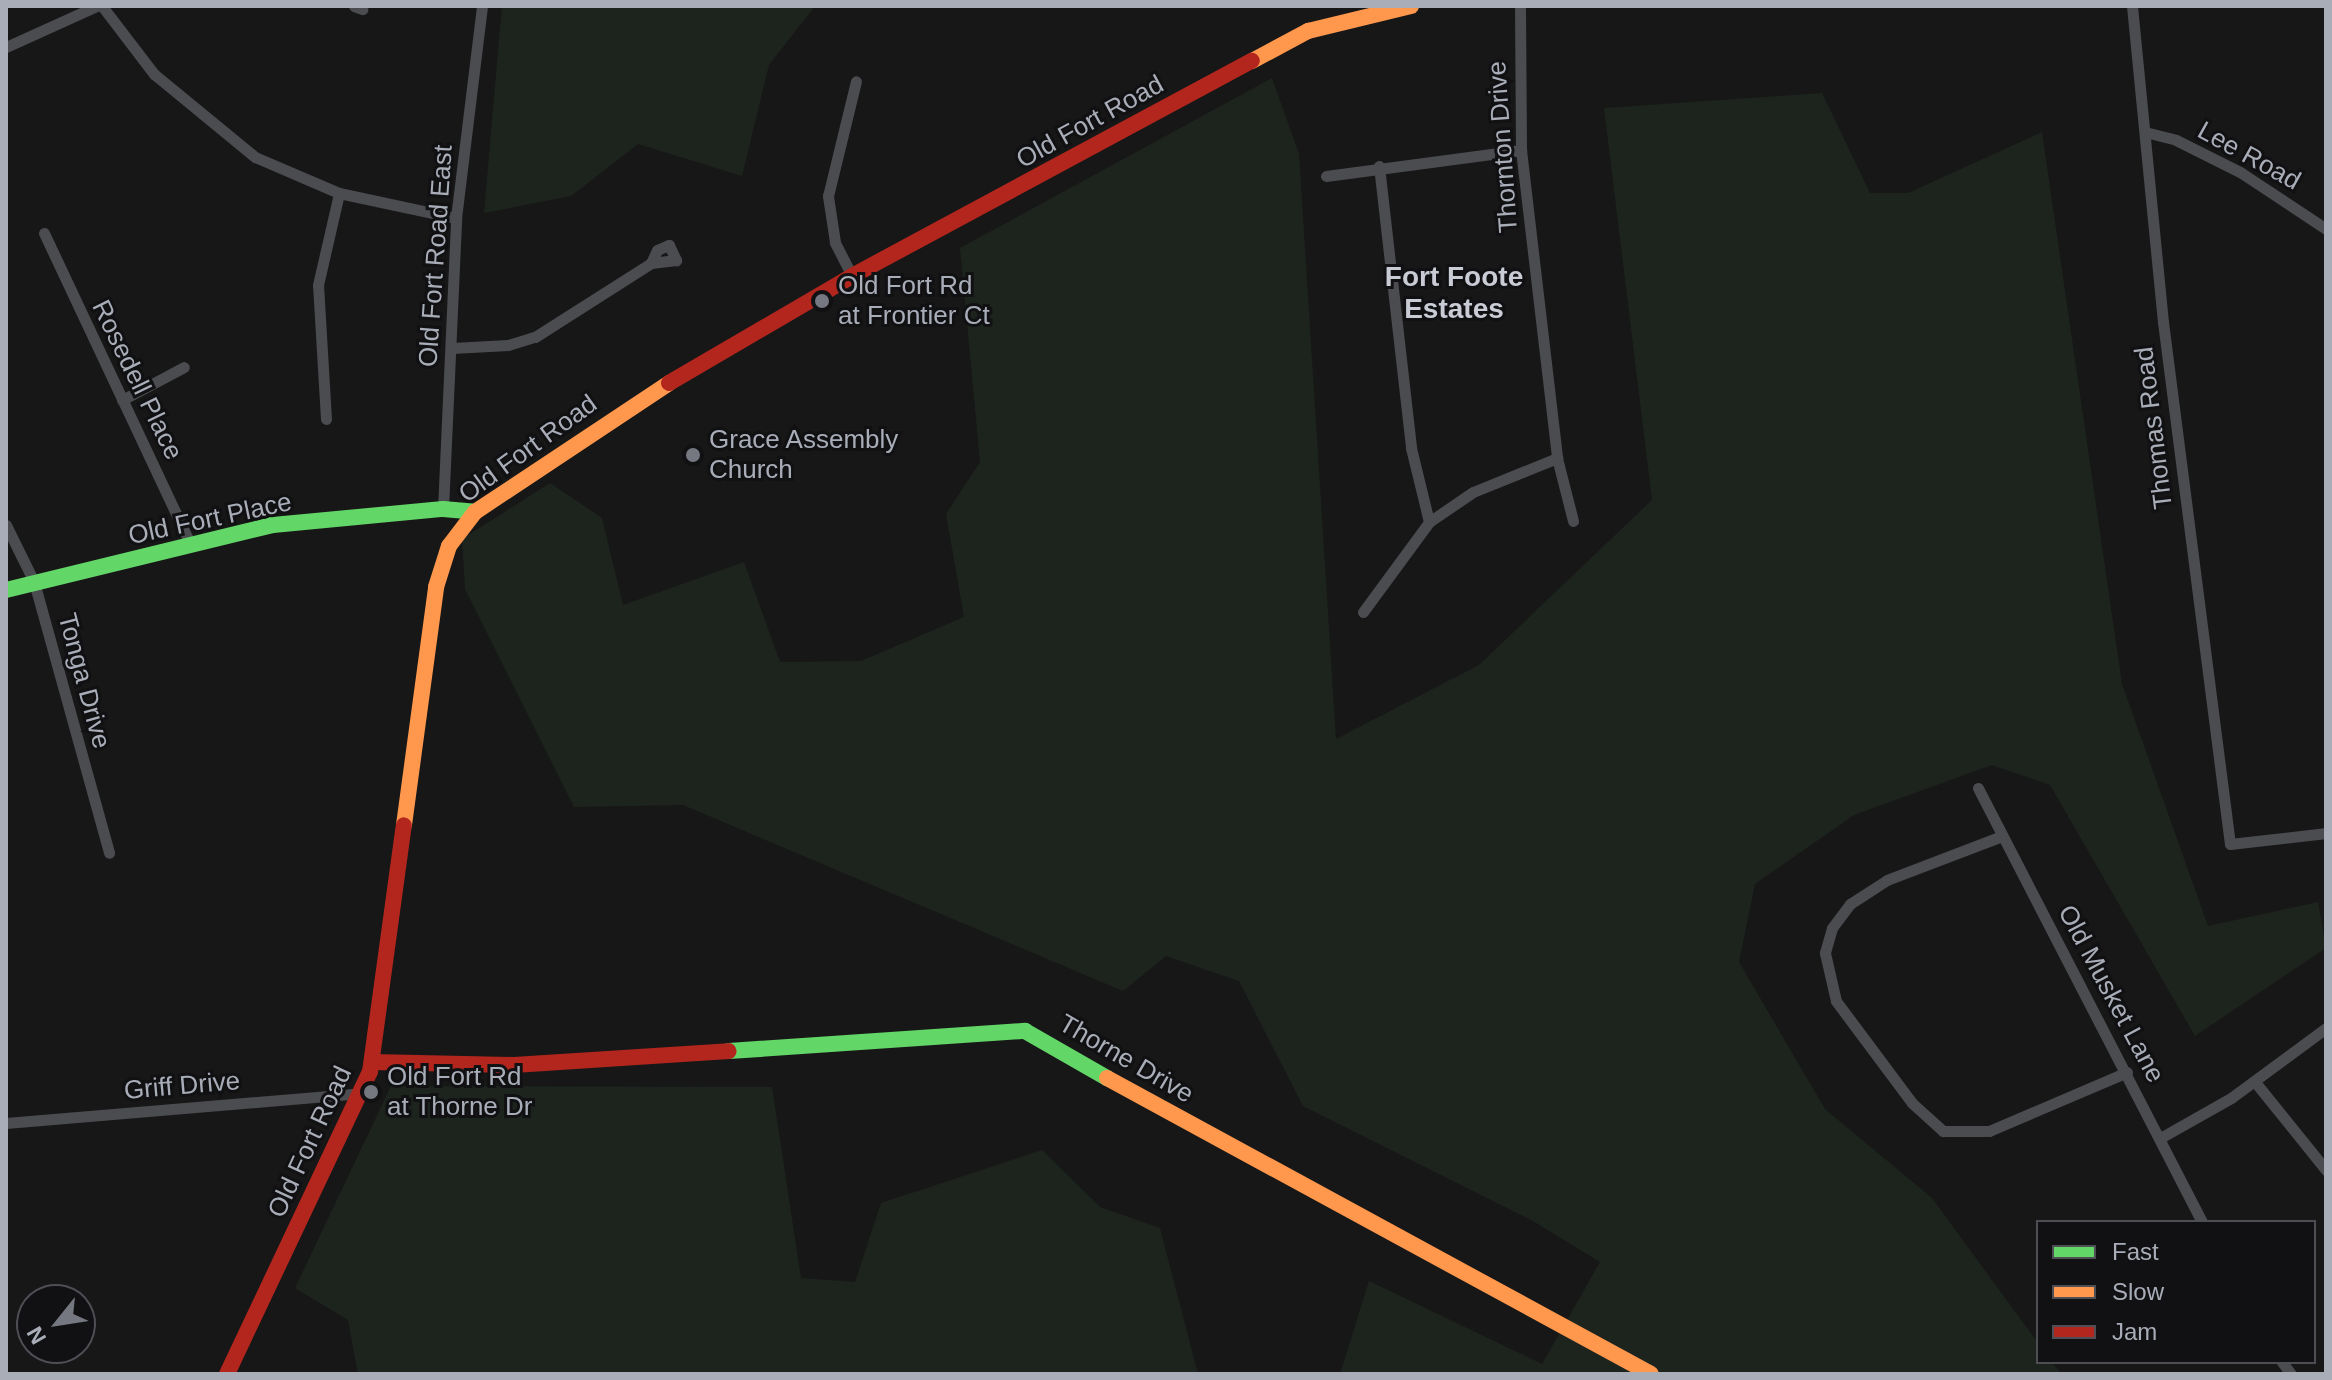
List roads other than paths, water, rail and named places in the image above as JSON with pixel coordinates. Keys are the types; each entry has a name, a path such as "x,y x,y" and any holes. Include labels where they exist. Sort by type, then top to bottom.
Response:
{"main road":[{"name":"Old Fort Road","path":"227,1374 362,1093 372,1062 436,587 449,546 475,512 625,409 852,276 1308,31 1411,6"},
{"name":"Old Fort Place","path":"6,590 273,525 443,509 475,512"},
{"name":"Thorne Drive","path":"372,1062 514,1065 1025,1031 1257,1165 1651,1374"}],"street":[{"path":"6,47 100,6 136,54 211,125 276,168 339,193 456,218"},
{"name":"Old Fort Road East","path":"443,509 456,218 482,6"},
{"name":"Thornton Drive","path":"1520,6 1521,150 1557,458 1573,521"},
{"name":"Thomas Road","path":"2132,6 2230,844 2326,833"},
{"path":"852,276 831,231 828,196 856,81"},
{"name":"Lee Road","path":"2145,132 2176,140 2240,172 2326,229"},
{"path":"1326,176 1379,166 1521,150"},
{"path":"1379,166 1411,448 1429,522"},
{"path":"326,419 318,285 339,193"},
{"name":"Rosedell Place","path":"44,233 191,545"},
{"path":"452,348 508,345 535,337 651,263"},
{"path":"122,400 184,367"},
{"path":"1363,612 1429,522 1485,485 1557,458"},
{"name":"Tonga Drive","path":"6,525 34,582 109,853"},
{"name":"Old Musket Lane","path":"1978,788 2162,1137 2201,1220"},
{"path":"2002,836 1887,880 1850,904 1832,928 1825,953 1836,1001 1912,1103 1943,1131 1989,1131 2127,1072"},
{"path":"2162,1137 2255,1082 2326,1028"},
{"path":"2255,1082 2326,1170"},
{"name":"Griff Drive","path":"6,1123 362,1093"}],"place":[{"name":"Old Fort Rd at Frontier Ct","path":"822,301"},
{"name":"Grace Assembly Church","path":"693,455"},
{"name":"Old Fort Rd at Thorne Dr","path":"371,1092"}],"district":[{"name":"Fort Foote Estates","path":"1454,293"}]}
